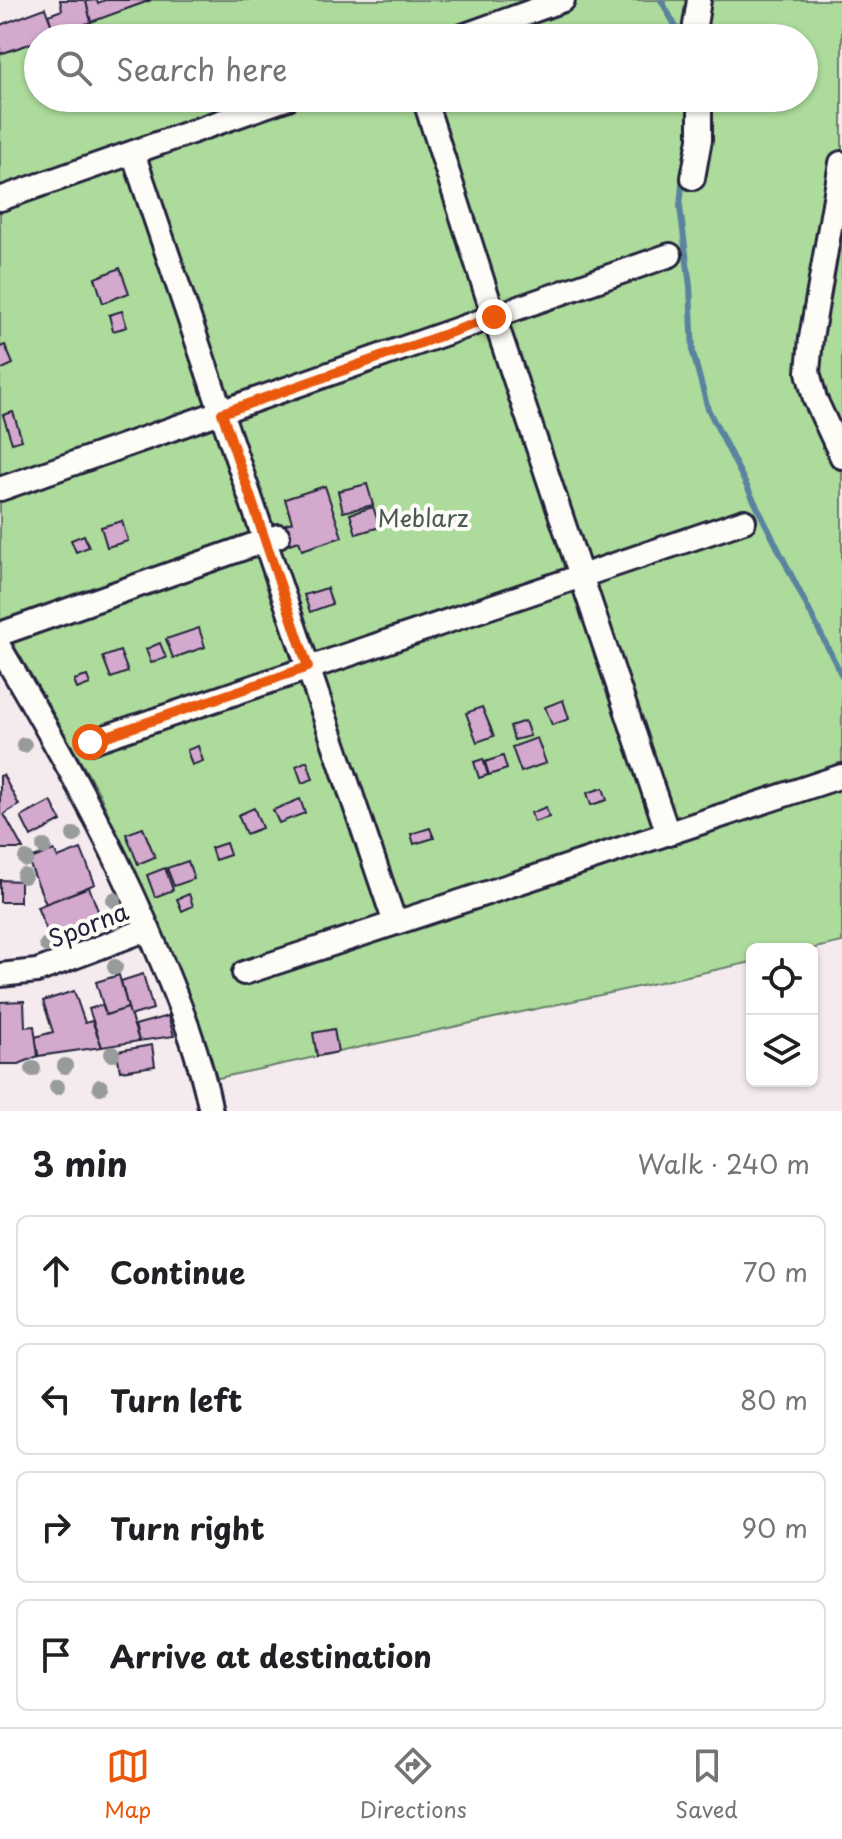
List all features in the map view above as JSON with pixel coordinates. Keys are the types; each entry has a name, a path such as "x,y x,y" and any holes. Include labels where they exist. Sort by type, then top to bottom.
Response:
{"street":[{"path":"496,24 563,0"},
{"path":"695,24 699,0"},
{"path":"0,199 249,112"},
{"path":"428,112 668,834"},
{"path":"693,178 700,139 700,112"},
{"path":"133,153 222,413 272,538 308,667 395,923"},
{"path":"842,161 811,338 808,372 815,399 842,457"},
{"path":"0,489 670,255"},
{"path":"90,742 744,521"},
{"path":"0,634 272,538"},
{"path":"0,648 82,788 148,929 186,1022 211,1111"},
{"path":"244,973 842,776"},
{"name":"Sporna","path":"0,975 37,971 148,929"}],"green space":[{"name":"Meblarz","path":"151,0 842,0 842,942 818,947 818,943 746,943 746,963 209,1080 151,909 99,793 0,623 0,54 24,46 24,112 818,112 818,24 85,24"}],"building":[{"path":"60,0 86,0 91,22 51,24 48,15 62,10"},
{"path":"97,0 98,3 105,0 151,0 91,22 86,1"},
{"path":"45,8 51,24 24,24 24,46 0,54 0,25"},
{"path":"120,268 129,293 103,303 95,278"},
{"path":"122,311 127,327 113,331 109,315"},
{"path":"5,345 13,364 0,370 0,347"},
{"path":"13,412 22,440 12,443 3,415"},
{"path":"367,484 373,505 343,512 338,491"},
{"path":"325,486 342,537 302,550 299,541 283,546 277,527 292,522 285,499"},
{"path":"373,507 380,527 356,534 350,514"},
{"path":"122,521 128,541 107,547 101,527"},
{"path":"84,535 89,547 76,552 71,540"},
{"path":"327,588 332,604 310,612 304,595"},
{"path":"199,628 205,647 173,658 166,639"},
{"path":"160,643 166,658 151,663 146,649"},
{"path":"120,651 128,672 111,678 103,657"},
{"path":"87,676 90,684 77,689 74,680"},
{"path":"563,700 569,719 552,725 545,707"},
{"path":"482,707 494,736 477,742 466,713"},
{"path":"525,721 530,736 514,740 510,726"},
{"path":"537,738 546,763 521,772 512,747"},
{"path":"198,746 203,761 192,765 187,750"},
{"path":"503,756 507,769 489,775 485,762"},
{"path":"483,759 488,775 479,778 474,762"},
{"path":"307,761 313,779 302,783 296,766"},
{"path":"3,775 19,805 4,814 23,849 0,849 0,776"},
{"path":"603,788 607,800 591,805 587,793"},
{"path":"300,799 305,813 279,823 273,810"},
{"path":"51,801 61,821 31,837 21,817"},
{"path":"546,807 549,817 534,822 531,813"},
{"path":"254,808 262,828 246,834 238,815"},
{"path":"143,828 155,857 138,864 126,834"},
{"path":"430,828 434,838 414,844 411,834"},
{"path":"226,843 230,855 215,860 211,848"},
{"path":"81,849 95,884 46,904 28,860 54,850 58,858"},
{"path":"188,861 194,879 174,886 167,868"},
{"path":"165,868 173,890 155,897 147,875"},
{"path":"0,880 20,881 20,902 0,902"},
{"path":"89,887 100,916 59,933 58,930 48,934 37,907"},
{"path":"189,894 193,906 182,911 177,899"},
{"path":"143,974 153,1009 130,1016 121,981"},
{"path":"119,975 128,1008 106,1015 96,982"},
{"path":"74,991 85,1023 92,1021 102,1047 38,1056 35,1037 53,1032 43,1001"},
{"path":"24,1001 25,1027 34,1026 38,1056 19,1064 0,1064 0,1002"},
{"path":"102,1005 106,1015 128,1008 139,1041 102,1047 89,1009"},
{"path":"168,1016 174,1036 139,1041 135,1025"},
{"path":"334,1029 338,1052 317,1056 313,1033"},
{"path":"152,1045 155,1066 120,1071 117,1051"}],"waterway":[{"path":"661,0 674,24"},
{"path":"683,174 680,207 690,286 693,353 708,409 842,676"}],"route":[{"path":"90,742 308,667 222,413 494,317"}]}
